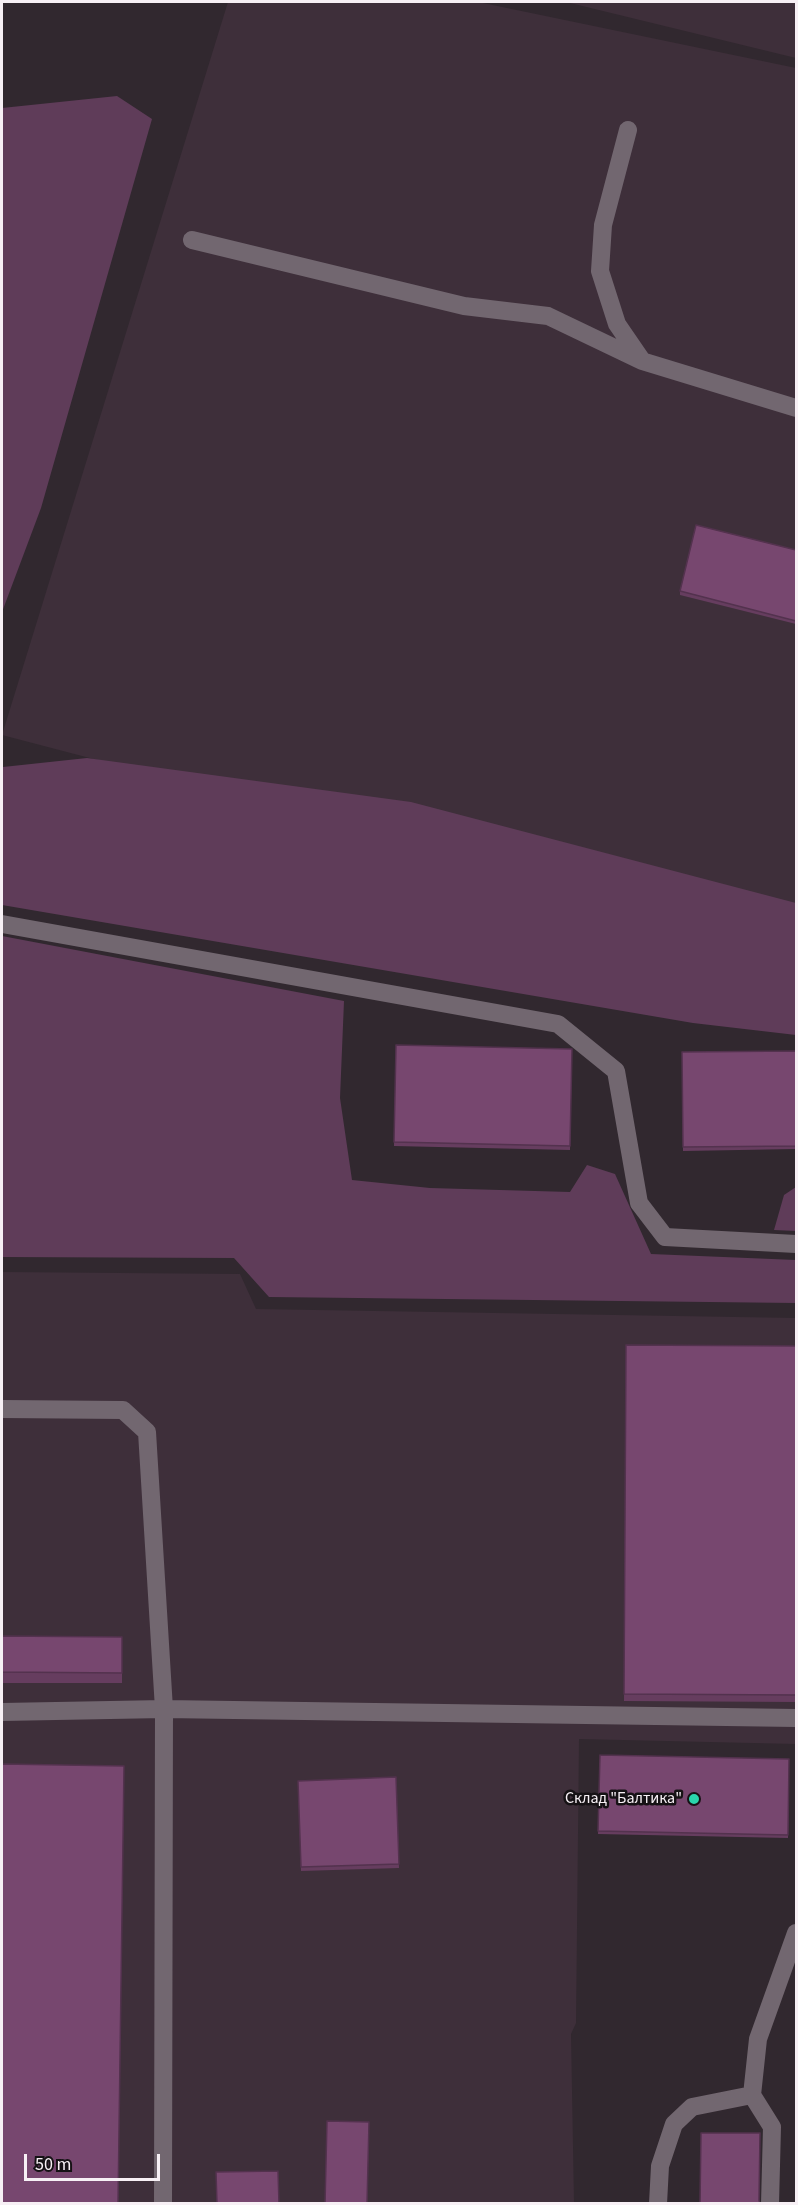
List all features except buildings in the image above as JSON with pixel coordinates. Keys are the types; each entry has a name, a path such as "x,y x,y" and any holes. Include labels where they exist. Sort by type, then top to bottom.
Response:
{"street":[{"path":"628,130 603,225 600,271 617,324 642,361"},
{"path":"192,240 464,306 548,315 642,361 796,408"},
{"path":"2,924 558,1024 616,1071 639,1203 665,1237 796,1244"},
{"path":"2,1409 123,1410 147,1432 164,1709 163,2204"},
{"path":"2,1712 164,1709 796,1718"},
{"path":"770,2204 772,2127 752,2095 758,2039 796,1933"},
{"path":"658,2204 660,2166 674,2124 692,2107 752,2095"}],"shaded area":[{"path":"228,2 478,2 796,68 796,943 2,735"},
{"path":"566,2 796,2 796,58"},
{"path":"117,96 152,119 41,508 2,612 2,108"},
{"path":"87,758 411,802 796,903 796,1035 693,1023 2,905 2,765 3,767"},
{"path":"2,936 344,1001 340,1098 352,1180 430,1188 570,1192 587,1165 615,1174 651,1254 796,1260 796,1303 269,1297 234,1258 2,1257"},
{"path":"796,1187 796,1231 774,1230 784,1195"},
{"path":"2,1272 240,1274 256,1309 796,1318 796,1744 579,1739 576,2023 571,2034 574,2203 2,2204"}],"place":[{"name":"Склад \"Балтика\"","path":"694,1799"}]}
